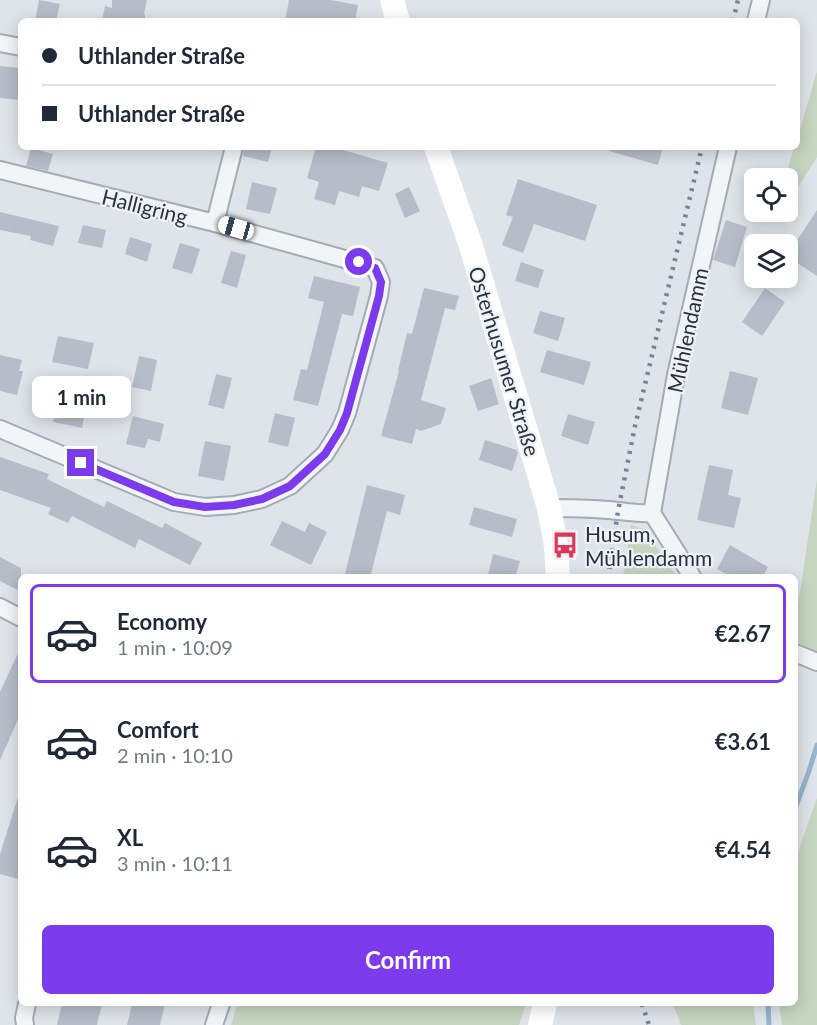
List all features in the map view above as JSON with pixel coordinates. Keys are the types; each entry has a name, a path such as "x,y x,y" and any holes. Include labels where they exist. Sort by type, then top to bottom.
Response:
{"street":[{"path":"392,0 397,18"},
{"path":"757,18 761,0"},
{"path":"0,43 18,46"},
{"name":"Halligring","path":"0,170 215,223 233,150"},
{"name":"Osterhusumer Straße","path":"437,150 470,243 549,508 556,546 558,574"},
{"name":"Mühlendamm","path":"652,513 676,375 727,150"},
{"path":"0,429 174,502 205,507 234,505 262,499 290,486 325,454 340,430 347,413 379,296 381,282 375,268 215,223"},
{"path":"549,508 652,513 690,574"},
{"path":"0,607 18,616"},
{"path":"798,654 817,662"},
{"path":"25,1025 27,1006"},
{"path":"214,1025 219,1006"},
{"path":"540,1025 545,1006"}],"green space":[{"path":"817,71 817,157 798,187 798,168 788,168 793,150 800,150 800,130"},
{"path":"817,479 817,653 798,643 798,605"},
{"path":"631,525 644,529 675,574 623,574"},
{"path":"817,798 817,1025 782,1025 779,1006 798,1006 798,855"},
{"path":"236,1006 525,1006 519,1025 231,1025"},
{"path":"674,1006 753,1006 756,1025 681,1025"}],"building":[{"path":"39,0 60,4 57,18 36,18"},
{"path":"112,0 147,0 145,18 103,18 105,6 112,8"},
{"path":"289,0 331,0 358,5 356,18 286,18"},
{"path":"0,66 18,68 18,100 0,98"},
{"path":"30,150 53,154 48,171 26,166"},
{"path":"244,150 271,150 268,162 243,156"},
{"path":"315,150 343,150 388,163 379,191 362,186 359,197 339,191 335,205 314,199 319,182 307,178"},
{"path":"609,150 662,150 658,165"},
{"path":"518,179 597,205 585,241 534,224 523,253 502,245 513,217 506,215"},
{"path":"252,182 277,188 270,214 246,209"},
{"path":"409,187 420,211 405,218 395,194"},
{"path":"817,210 817,276 798,264 798,239"},
{"path":"0,212 59,226 53,246 30,240 31,236 0,230"},
{"path":"726,220 747,227 735,267 713,260"},
{"path":"83,225 106,230 102,248 78,243"},
{"path":"130,237 152,244 147,262 125,254"},
{"path":"180,243 200,249 192,274 172,268"},
{"path":"231,251 246,255 237,288 221,283"},
{"path":"521,262 544,270 538,288 515,281"},
{"path":"314,276 360,287 353,316 342,314 318,406 293,400 301,369 307,370 324,302 308,298"},
{"path":"424,288 459,296 455,310 445,308 421,400 446,408 441,424 421,431 416,429 412,444 381,436 407,333 412,334"},
{"path":"765,288 785,302 762,336 742,322"},
{"path":"540,311 565,318 558,341 533,333"},
{"path":"58,336 94,343 88,369 52,362"},
{"path":"547,350 591,362 584,385 540,372"},
{"path":"0,355 22,360 19,371 23,371 17,395 0,391"},
{"path":"139,356 157,360 151,391 132,387"},
{"path":"730,371 758,378 748,415 721,408"},
{"path":"216,374 232,378 224,409 208,405"},
{"path":"491,378 499,404 478,411 469,386"},
{"path":"59,393 79,397 78,406 86,408 82,428 53,422"},
{"path":"275,413 295,418 288,447 268,442"},
{"path":"568,414 595,422 588,445 561,436"},
{"path":"133,416 164,424 160,442 148,439 145,448 126,444"},
{"path":"485,440 517,450 512,471 479,460"},
{"path":"205,441 231,446 224,481 198,476"},
{"path":"0,457 49,474 47,479 104,507 107,501 162,528 165,523 202,543 190,565 139,539 135,548 72,516 68,523 48,514 51,508 0,490"},
{"path":"709,465 733,470 728,495 741,498 734,528 697,520"},
{"path":"367,485 405,495 400,515 387,511 371,574 345,574"},
{"path":"474,507 517,519 512,537 469,525"},
{"path":"282,521 305,532 309,523 327,532 311,565 270,545"},
{"path":"730,545 768,567 764,574 726,574 717,569"},
{"path":"493,554 520,561 516,574 488,574"},
{"path":"0,557 21,568 21,574 18,574 18,590 0,581"},
{"path":"18,653 18,720 0,760 0,692"},
{"path":"18,797 18,879 0,874 0,854"},
{"path":"62,1006 102,1006 97,1025 57,1025"},
{"path":"132,1006 165,1006 160,1025 127,1025"}],"waterway":[{"path":"798,801 817,745"},
{"path":"768,1006 769,1025"}],"railway":[{"path":"734,18 738,0"},
{"path":"609,574 618,511 635,426 701,150"},
{"path":"643,1006 649,1025"}],"place":[{"name":"Husum, Mühlendamm","path":"565,545"}],"route":[{"path":"81,463 174,502 205,507 234,505 262,499 290,486 325,454 340,430 347,413 381,282 375,268 359,262"}]}
